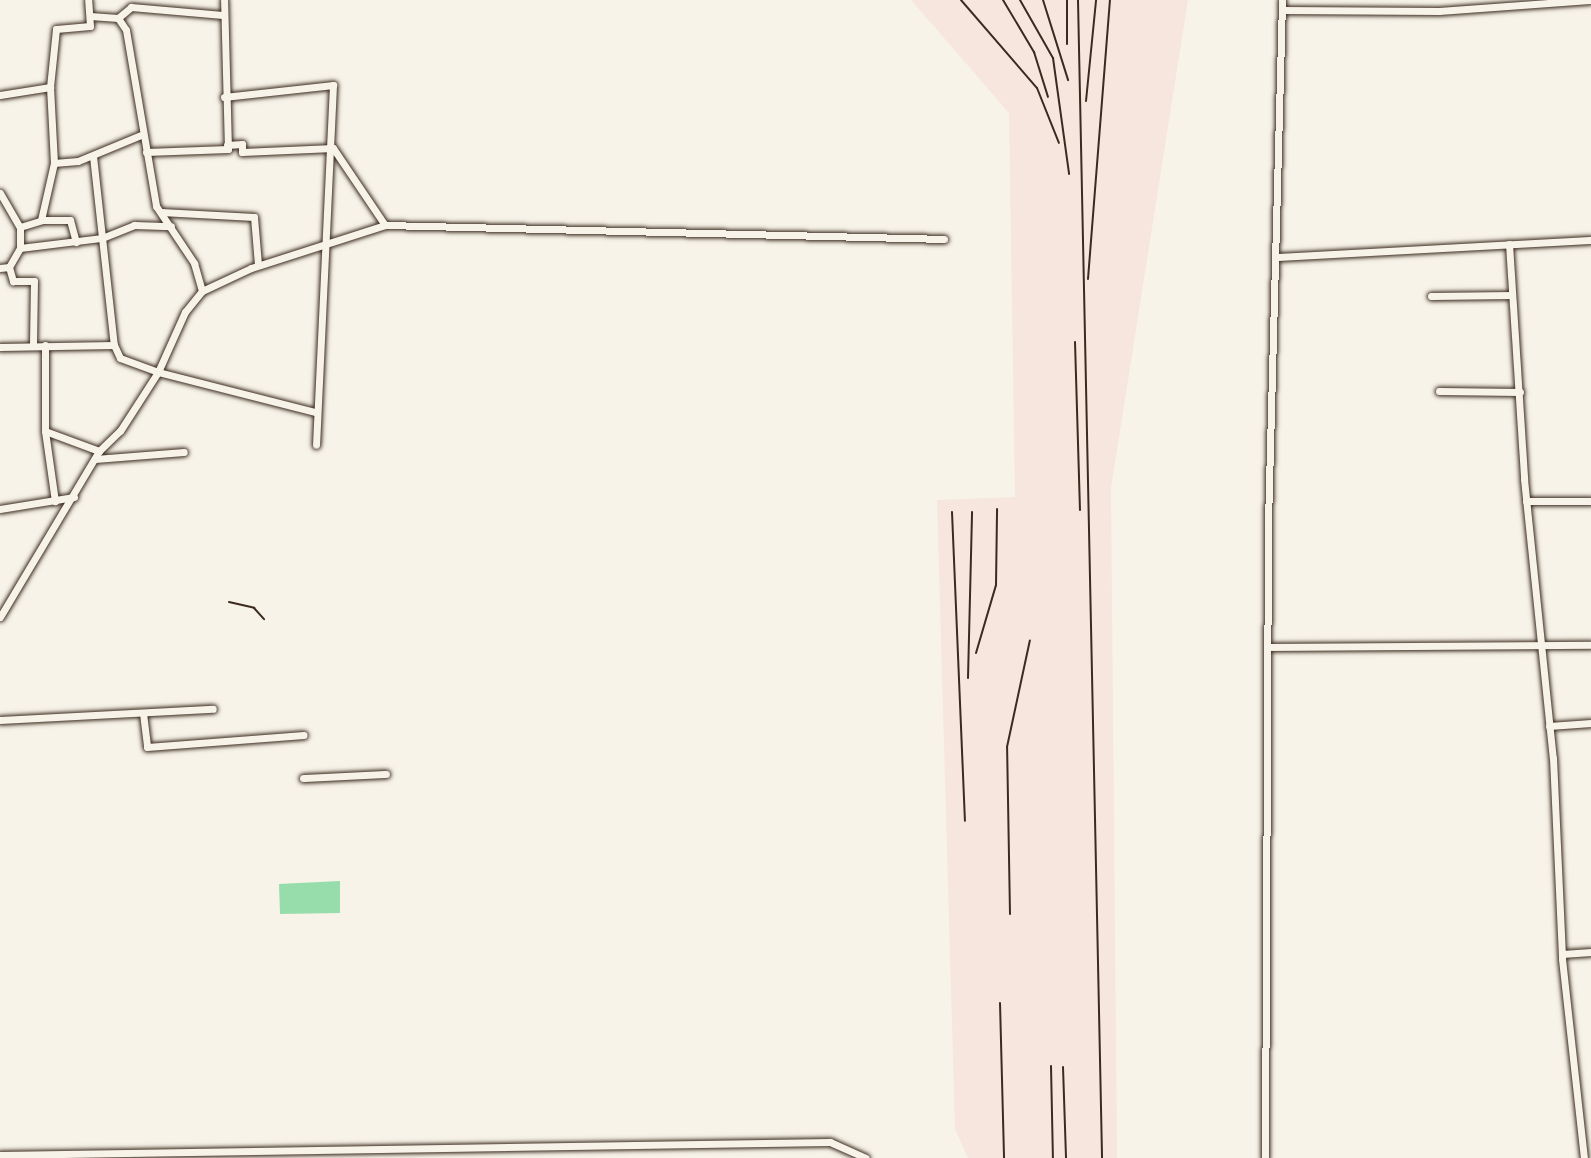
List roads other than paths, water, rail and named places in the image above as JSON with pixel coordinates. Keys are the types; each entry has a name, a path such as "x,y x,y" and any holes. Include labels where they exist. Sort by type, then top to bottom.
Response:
{"street":[{"path":"41,220 54,163 50,87 56,29 90,26 88,0"},
{"path":"224,0 227,145"},
{"path":"1265,1158 1269,647 1282,0"},
{"path":"1282,10 1439,11 1590,0"},
{"path":"90,16 118,18 133,3 223,15"},
{"path":"118,18 126,30 141,135 160,212 171,226 202,291"},
{"path":"225,97 333,85 330,247 316,412 316,445"},
{"path":"0,94 50,87"},
{"path":"54,163 93,156 141,135"},
{"path":"146,152 242,144 242,152 333,148"},
{"path":"333,148 385,225"},
{"path":"93,156 114,345 120,358 158,372 316,412"},
{"path":"0,194 20,227 20,248"},
{"path":"160,212 254,217 258,265"},
{"path":"20,227 41,220 70,220 76,242"},
{"path":"33,346 34,281 13,281 9,267 11,253 20,248 102,237 134,225 171,226"},
{"path":"0,617 97,455 120,431 158,372 185,312 202,291 258,265 330,247 346,232 385,225 944,239"},
{"path":"1277,257 1591,240"},
{"path":"1509,244 1526,501 1549,726 1562,954 1584,1158"},
{"path":"0,268 9,267"},
{"path":"1431,296 1512,295"},
{"path":"45,345 44,431 55,501"},
{"path":"0,347 114,345"},
{"path":"1439,391 1520,392"},
{"path":"44,431 97,455 184,452"},
{"path":"0,509 74,497"},
{"path":"1526,501 1591,501"},
{"path":"1269,647 1542,648 1591,645"},
{"path":"0,720 213,709"},
{"path":"143,713 147,747 303,735"},
{"path":"1549,726 1591,723"},
{"path":"303,778 386,774"},
{"path":"1562,954 1591,952"},
{"path":"0,1155 830,1142 866,1158"}],"tram line":[{"path":"229,602 254,608 264,619"}],"railway":[{"path":"961,0 1037,88 1059,143"},
{"path":"1003,0 1034,52 1048,97"},
{"path":"1020,0 1053,58 1069,174"},
{"path":"1043,0 1068,80"},
{"path":"1067,0 1067,44"},
{"path":"1078,0 1102,1158"},
{"path":"1086,101 1096,0"},
{"path":"1088,279 1110,0"},
{"path":"1075,342 1080,510"},
{"path":"976,653 996,585 997,509"},
{"path":"952,512 965,821"},
{"path":"968,678 972,512"},
{"path":"1010,914 1007,747 1030,640"},
{"path":"1000,1003 1004,1158"},
{"path":"1051,1066 1053,1158"},
{"path":"1063,1067 1066,1158"}]}
